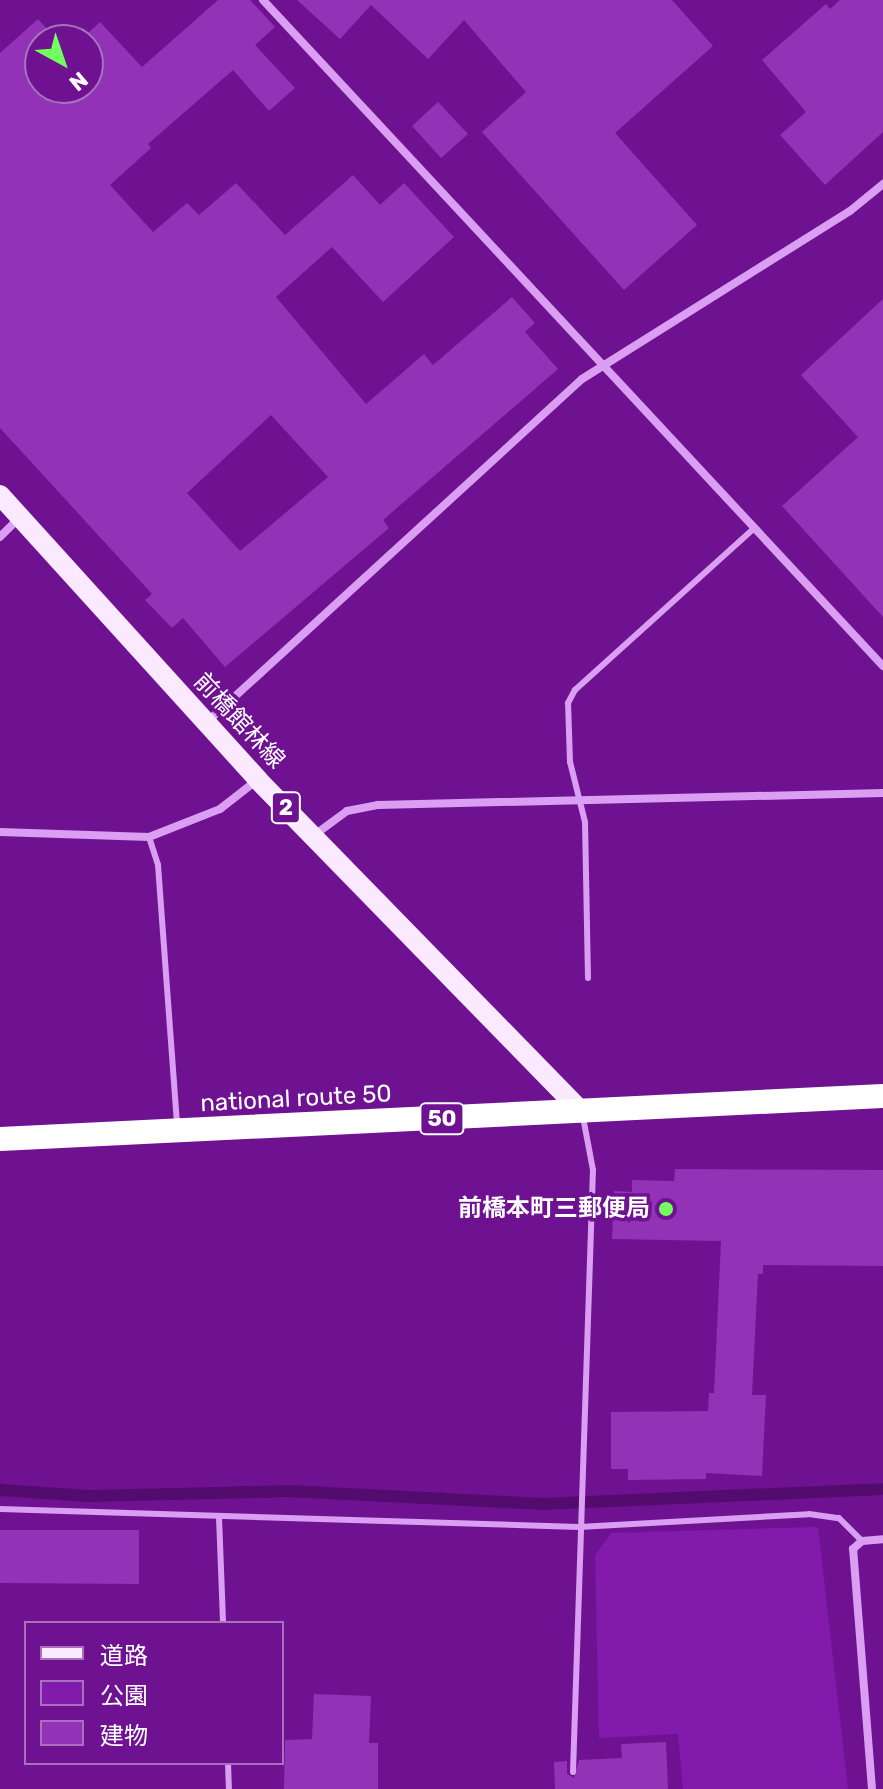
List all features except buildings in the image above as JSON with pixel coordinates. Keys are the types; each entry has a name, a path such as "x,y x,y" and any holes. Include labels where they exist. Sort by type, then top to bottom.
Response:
{"highway":[{"name":"national route 50","path":"0,1139 178,1133 883,1096"}],"main road":[{"name":"前橋館林線","path":"0,495 258,780 582,1112"}],"street":[{"path":"263,0 883,666"},
{"path":"206,723 582,379 850,211 883,184"},
{"path":"0,537 20,517"},
{"path":"0,832 149,837 220,809 258,780"},
{"path":"313,836 347,811 378,805 883,793"},
{"path":"872,1789 852,1584 853,1549 862,1541 883,1539"}],"lane":[{"path":"588,978 585,822 566,714 575,690 754,528"},
{"path":"149,837 158,865 178,1133"},
{"path":"573,1772 593,1170 582,1112"},
{"path":"0,1509 579,1527 809,1514 839,1518 862,1541"},
{"path":"219,1517 223,1621"},
{"path":"228,1765 229,1789"}],"green space":[{"path":"818,1527 848,1789 683,1789 678,1734 599,1738 595,1555 611,1533"}],"waterway":[{"path":"0,1490 89,1496 288,1491 542,1504 883,1489"}],"place":[{"name":"前橋本町三郵便局","path":"666,1209"}]}
